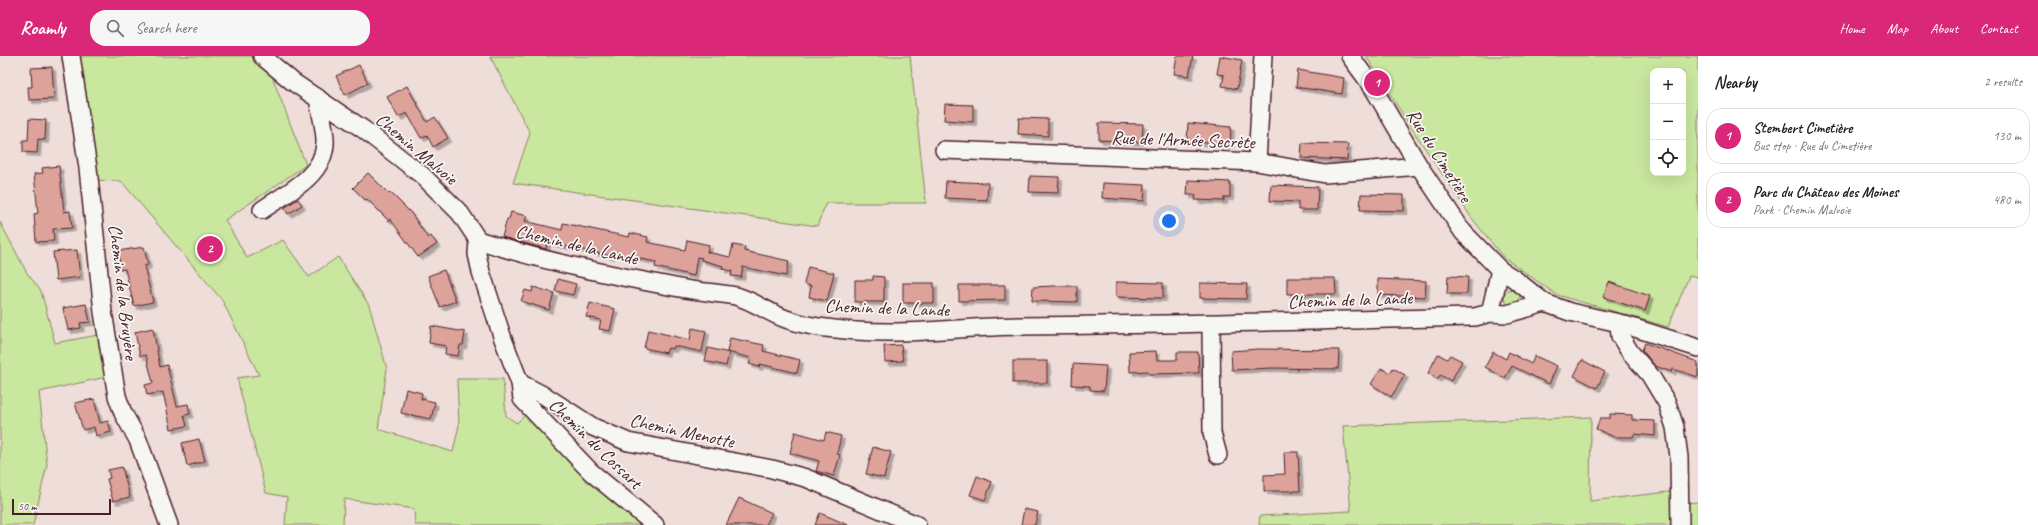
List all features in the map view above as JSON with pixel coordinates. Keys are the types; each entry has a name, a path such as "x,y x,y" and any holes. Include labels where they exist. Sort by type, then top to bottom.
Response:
{"street":[{"name":"Chemin de la Bruyère","path":"71,56 88,168 103,312 117,396 123,413 138,440 169,525"},
{"name":"Chemin Malvoie","path":"262,56 293,82 363,129 423,176 460,213 478,240"},
{"path":"1257,162 1263,56"},
{"name":"Rue du Cimetière","path":"1350,56 1388,110 1420,166 1463,232 1500,270 1513,278 1545,303"},
{"path":"262,210 305,181 319,167 326,144 318,98"},
{"name":"Rue de l'Armée Secrète","path":"944,150 1257,162 1325,174 1420,166"},
{"path":"478,240 477,254 481,272 503,339 520,383"},
{"name":"Chemin de la Lande","path":"478,240 510,250 627,278 700,292 736,296 759,305 785,319 823,327 858,331 904,332 1007,326 1211,324 1475,317 1490,314 1507,314 1545,303"},
{"path":"1490,314 1500,270"},
{"path":"1545,303 1570,312 1618,324 1698,348"},
{"path":"1211,324 1212,432 1218,455"},
{"path":"1618,324 1620,336 1630,352 1650,375 1668,403 1675,427 1679,457 1680,525"},
{"name":"Chemin du Cossart","path":"520,383 522,399 591,472 655,525"},
{"name":"Chemin Menotte","path":"520,383 545,396 594,427 628,442 772,469 806,478 917,525"}],"green space":[{"path":"75,56 258,56 270,71 306,165 225,220 247,258 283,240 309,277 338,257 369,305 387,369 378,429 453,452 459,425 457,379 503,379 506,416 517,423 528,412 645,525 415,525 414,509 344,499 343,525 285,525 287,497 266,493 237,378 259,375 222,300 121,181 91,180"},
{"path":"490,56 910,56 926,203 826,203 817,226 513,183 530,133"},
{"path":"1366,56 1698,56 1698,278 1689,276 1668,327 1557,295 1503,257 1471,217 1412,129"},
{"path":"0,222 27,273 41,291 55,343 98,335 106,377 39,392 47,465 33,525 0,525"},
{"path":"1509,289 1515,289 1520,294 1518,303 1515,305 1509,305 1504,300 1504,294"},
{"path":"1591,417 1590,501 1677,491 1676,525 1259,525 1260,516 1351,511 1343,426"},
{"path":"1698,502 1698,525 1685,525 1684,503"}],"building":[{"path":"1177,56 1193,56 1189,76 1174,74"},
{"path":"1220,56 1242,60 1237,89 1222,86 1224,75 1217,74"},
{"path":"359,65 368,83 345,95 336,76"},
{"path":"52,67 54,99 29,100 28,87 32,87 31,68"},
{"path":"1298,70 1344,78 1342,94 1296,87"},
{"path":"407,86 427,122 435,117 448,138 433,147 427,135 421,138 407,113 398,117 387,97"},
{"path":"945,104 973,105 973,122 944,120"},
{"path":"1019,118 1048,119 1048,136 1018,134"},
{"path":"29,119 46,120 45,140 38,139 37,153 23,152 23,140 28,140"},
{"path":"1099,123 1143,124 1142,142 1099,140"},
{"path":"1188,123 1231,127 1230,145 1187,141"},
{"path":"1302,143 1348,144 1347,160 1301,158"},
{"path":"59,166 64,212 70,211 72,228 53,229 54,241 36,242 34,214 38,213 34,174 43,173 42,168"},
{"path":"368,173 411,213 428,238 431,236 437,244 418,257 390,219 389,221 367,199 365,200 353,188"},
{"path":"1030,176 1059,177 1058,193 1029,192"},
{"path":"1188,180 1230,182 1230,197 1224,197 1224,201 1195,200 1196,195 1187,195"},
{"path":"946,181 988,183 987,200 945,198"},
{"path":"1103,183 1145,185 1144,201 1102,198"},
{"path":"1271,185 1318,187 1317,210 1298,210 1298,202 1270,201"},
{"path":"1361,194 1404,195 1404,211 1360,210"},
{"path":"298,199 302,205 288,214 284,208"},
{"path":"511,212 527,216 525,221 562,230 563,223 629,237 630,233 648,237 647,242 685,250 687,240 709,245 707,252 730,257 733,245 745,247 744,251 789,261 786,276 743,267 741,277 731,276 732,271 722,269 723,266 701,260 702,258 697,257 694,276 655,267 656,262 611,253 611,256 547,242 546,249 502,237 507,219 509,219"},
{"path":"144,247 148,265 144,266 153,302 134,306 125,269 121,270 118,251"},
{"path":"77,250 80,277 56,280 53,252"},
{"path":"808,267 834,273 827,301 809,297 811,286 804,284"},
{"path":"444,270 456,301 440,307 428,276"},
{"path":"873,276 884,277 884,302 855,302 855,280 873,280"},
{"path":"1448,276 1468,277 1467,294 1447,294"},
{"path":"1287,278 1335,278 1336,294 1287,294"},
{"path":"558,279 576,284 573,295 555,291"},
{"path":"1378,279 1426,281 1425,297 1378,295"},
{"path":"1116,282 1163,283 1163,298 1116,297"},
{"path":"1609,282 1650,296 1645,311 1603,297"},
{"path":"903,283 934,283 934,303 903,303"},
{"path":"1200,283 1247,284 1246,299 1200,298"},
{"path":"959,285 1005,285 1005,300 959,301"},
{"path":"1077,286 1077,302 1032,301 1033,287"},
{"path":"533,287 554,293 549,310 521,301 525,290 532,292"},
{"path":"590,303 615,309 610,331 599,329 601,320 586,317"},
{"path":"86,304 90,322 80,323 81,328 68,330 63,308"},
{"path":"431,326 465,332 463,345 460,345 458,356 445,354 446,346 429,343"},
{"path":"153,328 160,367 167,365 177,406 188,404 190,414 184,415 187,426 171,429 163,392 147,395 145,385 153,383 146,355 140,356 135,332"},
{"path":"692,328 706,331 702,352 674,346 673,349 668,348 666,353 644,348 648,330 690,340"},
{"path":"730,338 764,345 763,351 800,360 797,373 760,364 759,367 749,364 751,358 727,352"},
{"path":"1645,343 1698,362 1698,377 1673,369 1672,372 1655,366 1642,350"},
{"path":"901,345 903,361 885,362 884,346"},
{"path":"708,348 729,353 726,366 705,361"},
{"path":"1258,349 1339,350 1338,369 1272,368 1232,370 1231,351"},
{"path":"1156,351 1157,360 1177,360 1177,352 1198,352 1199,373 1149,374 1148,371 1130,372 1129,352"},
{"path":"1493,352 1506,359 1509,352 1531,364 1535,356 1557,366 1549,384 1512,366 1505,378 1485,367"},
{"path":"1438,354 1447,359 1450,355 1462,361 1451,381 1440,375 1438,379 1428,373"},
{"path":"1582,360 1605,372 1597,388 1574,376"},
{"path":"1013,361 1047,361 1047,383 1013,383"},
{"path":"1073,364 1106,366 1104,391 1090,390 1090,386 1072,385"},
{"path":"1381,368 1390,373 1393,368 1405,375 1391,397 1371,384"},
{"path":"406,389 422,393 421,399 435,402 431,419 401,413"},
{"path":"94,399 100,423 108,421 111,432 96,436 94,427 83,430 75,403"},
{"path":"1610,414 1632,415 1632,420 1655,421 1655,436 1634,434 1633,437 1614,437 1596,429 1600,418 1610,418"},
{"path":"795,432 824,440 826,432 841,436 837,454 840,455 834,476 816,471 819,461 790,453"},
{"path":"199,439 205,461 187,466 182,443"},
{"path":"873,447 891,452 884,478 866,474"},
{"path":"1284,452 1298,452 1300,491 1264,491 1264,475 1285,474"},
{"path":"122,467 130,497 113,501 107,479 110,478 108,470"},
{"path":"977,476 992,482 985,500 970,495"},
{"path":"739,498 772,513 766,525 726,525"},
{"path":"1024,509 1038,512 1035,525 1021,525"},
{"path":"820,513 848,525 815,525"}],"place":[{"name":"Stembert Cimetière","path":"1377,83"},
{"name":"Parc du Château des Moines","path":"210,249"}]}
